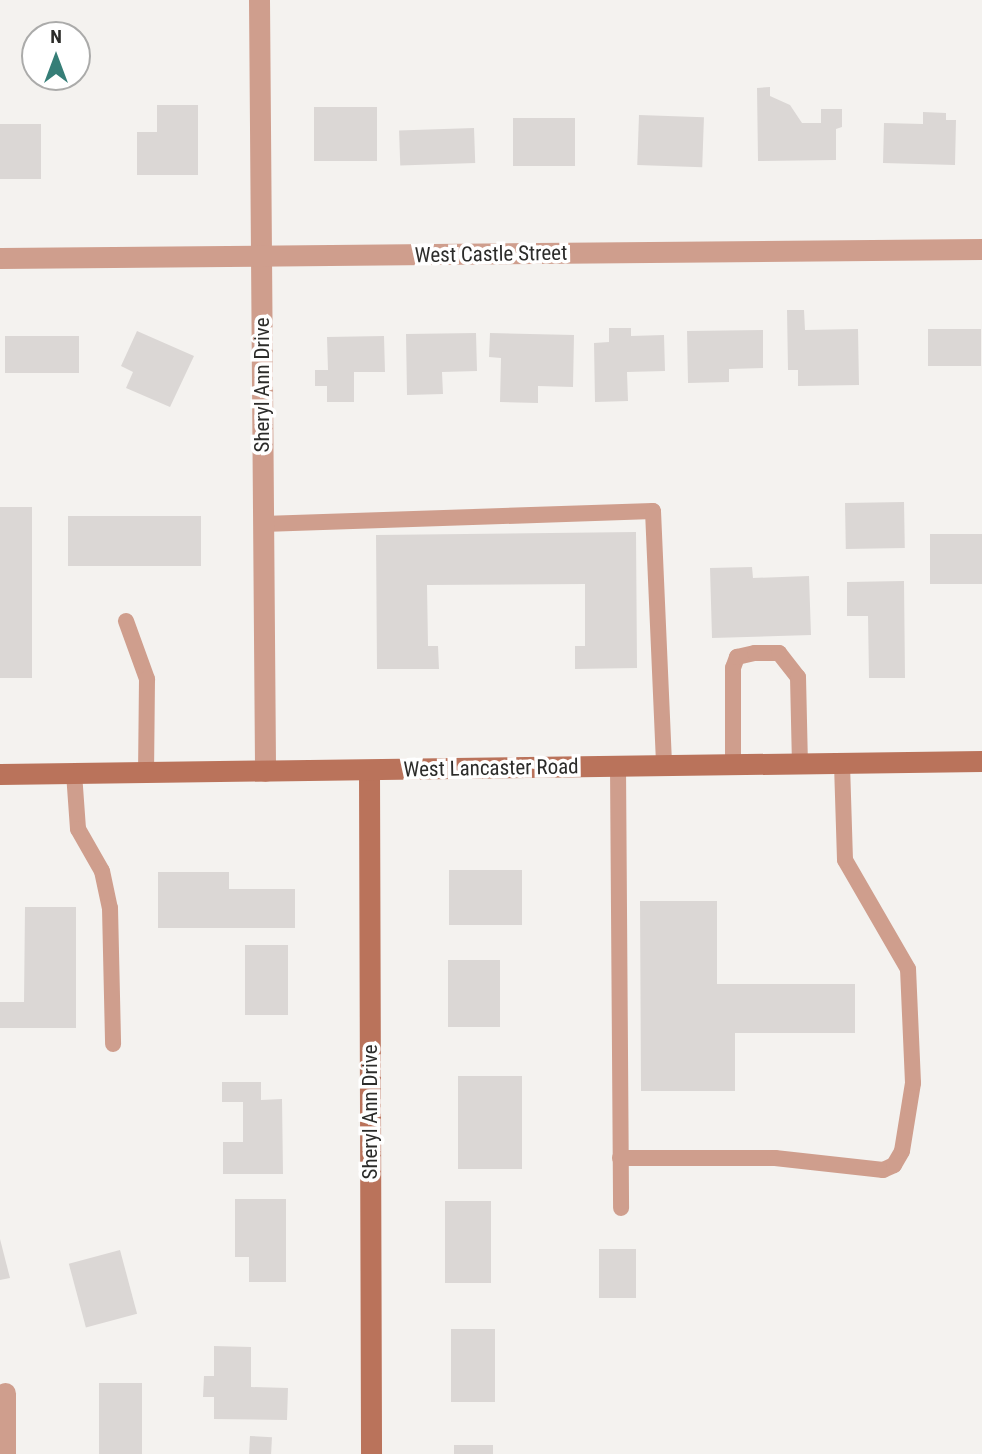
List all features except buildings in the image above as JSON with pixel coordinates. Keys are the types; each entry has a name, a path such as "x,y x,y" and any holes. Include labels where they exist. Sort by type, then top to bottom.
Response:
{"street":[{"name":"Sheryl Ann Drive","path":"259,0 265,771"},
{"name":"West Castle Street","path":"0,258 982,249"},
{"name":"West Lancaster Road","path":"0,774 982,761"},
{"name":"Sheryl Ann Drive","path":"369,770 371,1454"},
{"path":"5,1393 5,1454"}],"lane":[{"path":"263,524 653,511 664,766"},
{"path":"126,621 147,679 146,772"},
{"path":"733,764 733,668 737,657 754,653 779,653 798,677 800,763"},
{"path":"620,1158 775,1158 883,1170 894,1165 902,1151 913,1083 908,969 845,860 842,763"},
{"path":"618,766 621,1208"},
{"path":"74,773 78,829 102,871 110,908 113,1044"}]}
